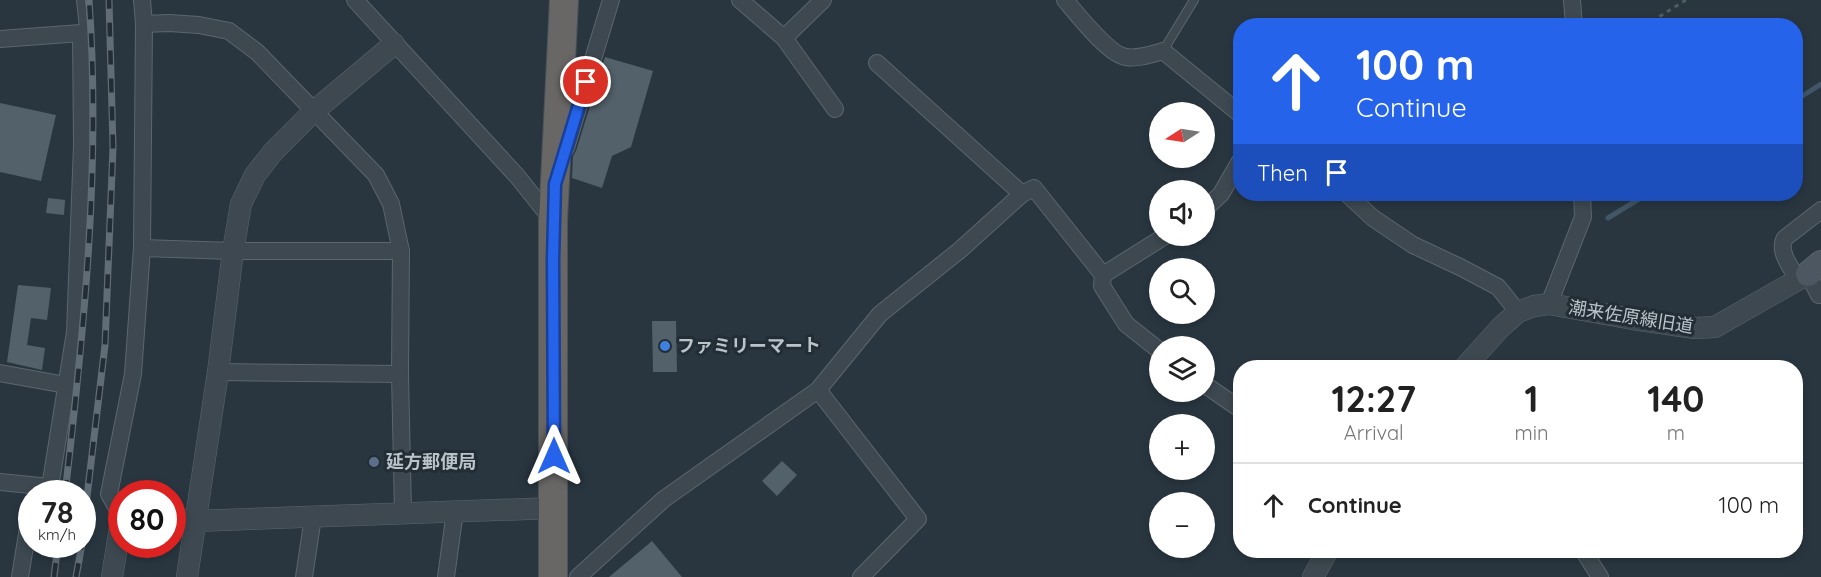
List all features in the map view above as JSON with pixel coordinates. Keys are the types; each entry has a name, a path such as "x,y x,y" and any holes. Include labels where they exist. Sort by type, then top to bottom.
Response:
{"highway":[{"path":"553,577 554,221 564,0"}],"street":[{"path":"112,480 133,374 142,249 144,24 142,0"},
{"path":"355,0 517,176 554,221"},
{"path":"555,184 611,0"},
{"path":"740,0 784,38 835,109"},
{"path":"784,38 823,0"},
{"path":"1065,0 1110,50 1125,58 1163,51 1233,108"},
{"path":"1572,0 1573,18"},
{"path":"144,24 199,25 229,31 257,52 376,175 391,204 401,251 400,374 403,513"},
{"path":"0,39 81,33 82,145 75,332 51,480"},
{"path":"186,577 241,204 255,175 273,152 314,112 394,44"},
{"path":"877,63 1022,194"},
{"path":"1215,200 1233,173"},
{"path":"578,577 664,499 818,390 880,314 960,250 1022,194 1034,188 1103,275"},
{"path":"1355,201 1373,218 1413,245 1498,287 1518,312"},
{"path":"1549,304 1582,217 1582,201"},
{"path":"1821,210 1785,238 1782,243 1784,255 1812,272 1819,295 1821,295"},
{"path":"1149,246 1103,275 1101,286 1126,324 1149,342"},
{"path":"142,249 401,251"},
{"name":"潮来佐原線旧道","path":"1472,360 1500,327 1518,312 1534,306 1549,304 1695,328 1715,327 1812,272"},
{"path":"218,372 400,374"},
{"path":"0,373 66,385"},
{"path":"818,390 918,519 861,577"},
{"path":"1215,392 1233,404"},
{"path":"0,482 18,486"},
{"path":"186,521 554,508"},
{"path":"446,577 455,511"},
{"path":"304,577 313,517"},
{"path":"20,577 23,558"},
{"path":"112,577 115,558"},
{"path":"1313,577 1324,558"},
{"path":"1588,558 1600,577"}],"lane":[{"path":"81,0 84,28 81,33"},
{"path":"1163,51 1194,0"}],"path":[{"path":"1657,18 1686,0"}],"building":[{"path":"605,57 653,71 631,147 612,156 602,188 572,178 573,156"},
{"path":"0,103 56,115 41,181 0,172"},
{"path":"48,198 65,200 64,215 46,213"},
{"path":"18,285 51,288 47,320 31,318 27,345 45,348 42,370 7,362"},
{"name":"ファミリーマート","path":"652,321 676,321 677,372 653,372"},
{"path":"782,461 797,475 777,496 762,481"},
{"path":"652,541 682,577 609,577"}],"waterway":[{"path":"1803,96 1821,84"},
{"path":"1608,218 1636,201"}],"railway":[{"path":"66,480 84,309 92,186 93,124 89,0"},
{"path":"89,480 105,345 113,147 109,0"},
{"path":"54,577 56,558"},
{"path":"76,577 79,558"}],"place":[{"name":"ファミリーマート","path":"665,346"},
{"name":"延方郵便局","path":"374,462"}],"route":[{"path":"554,456 555,184 586,82"}]}
